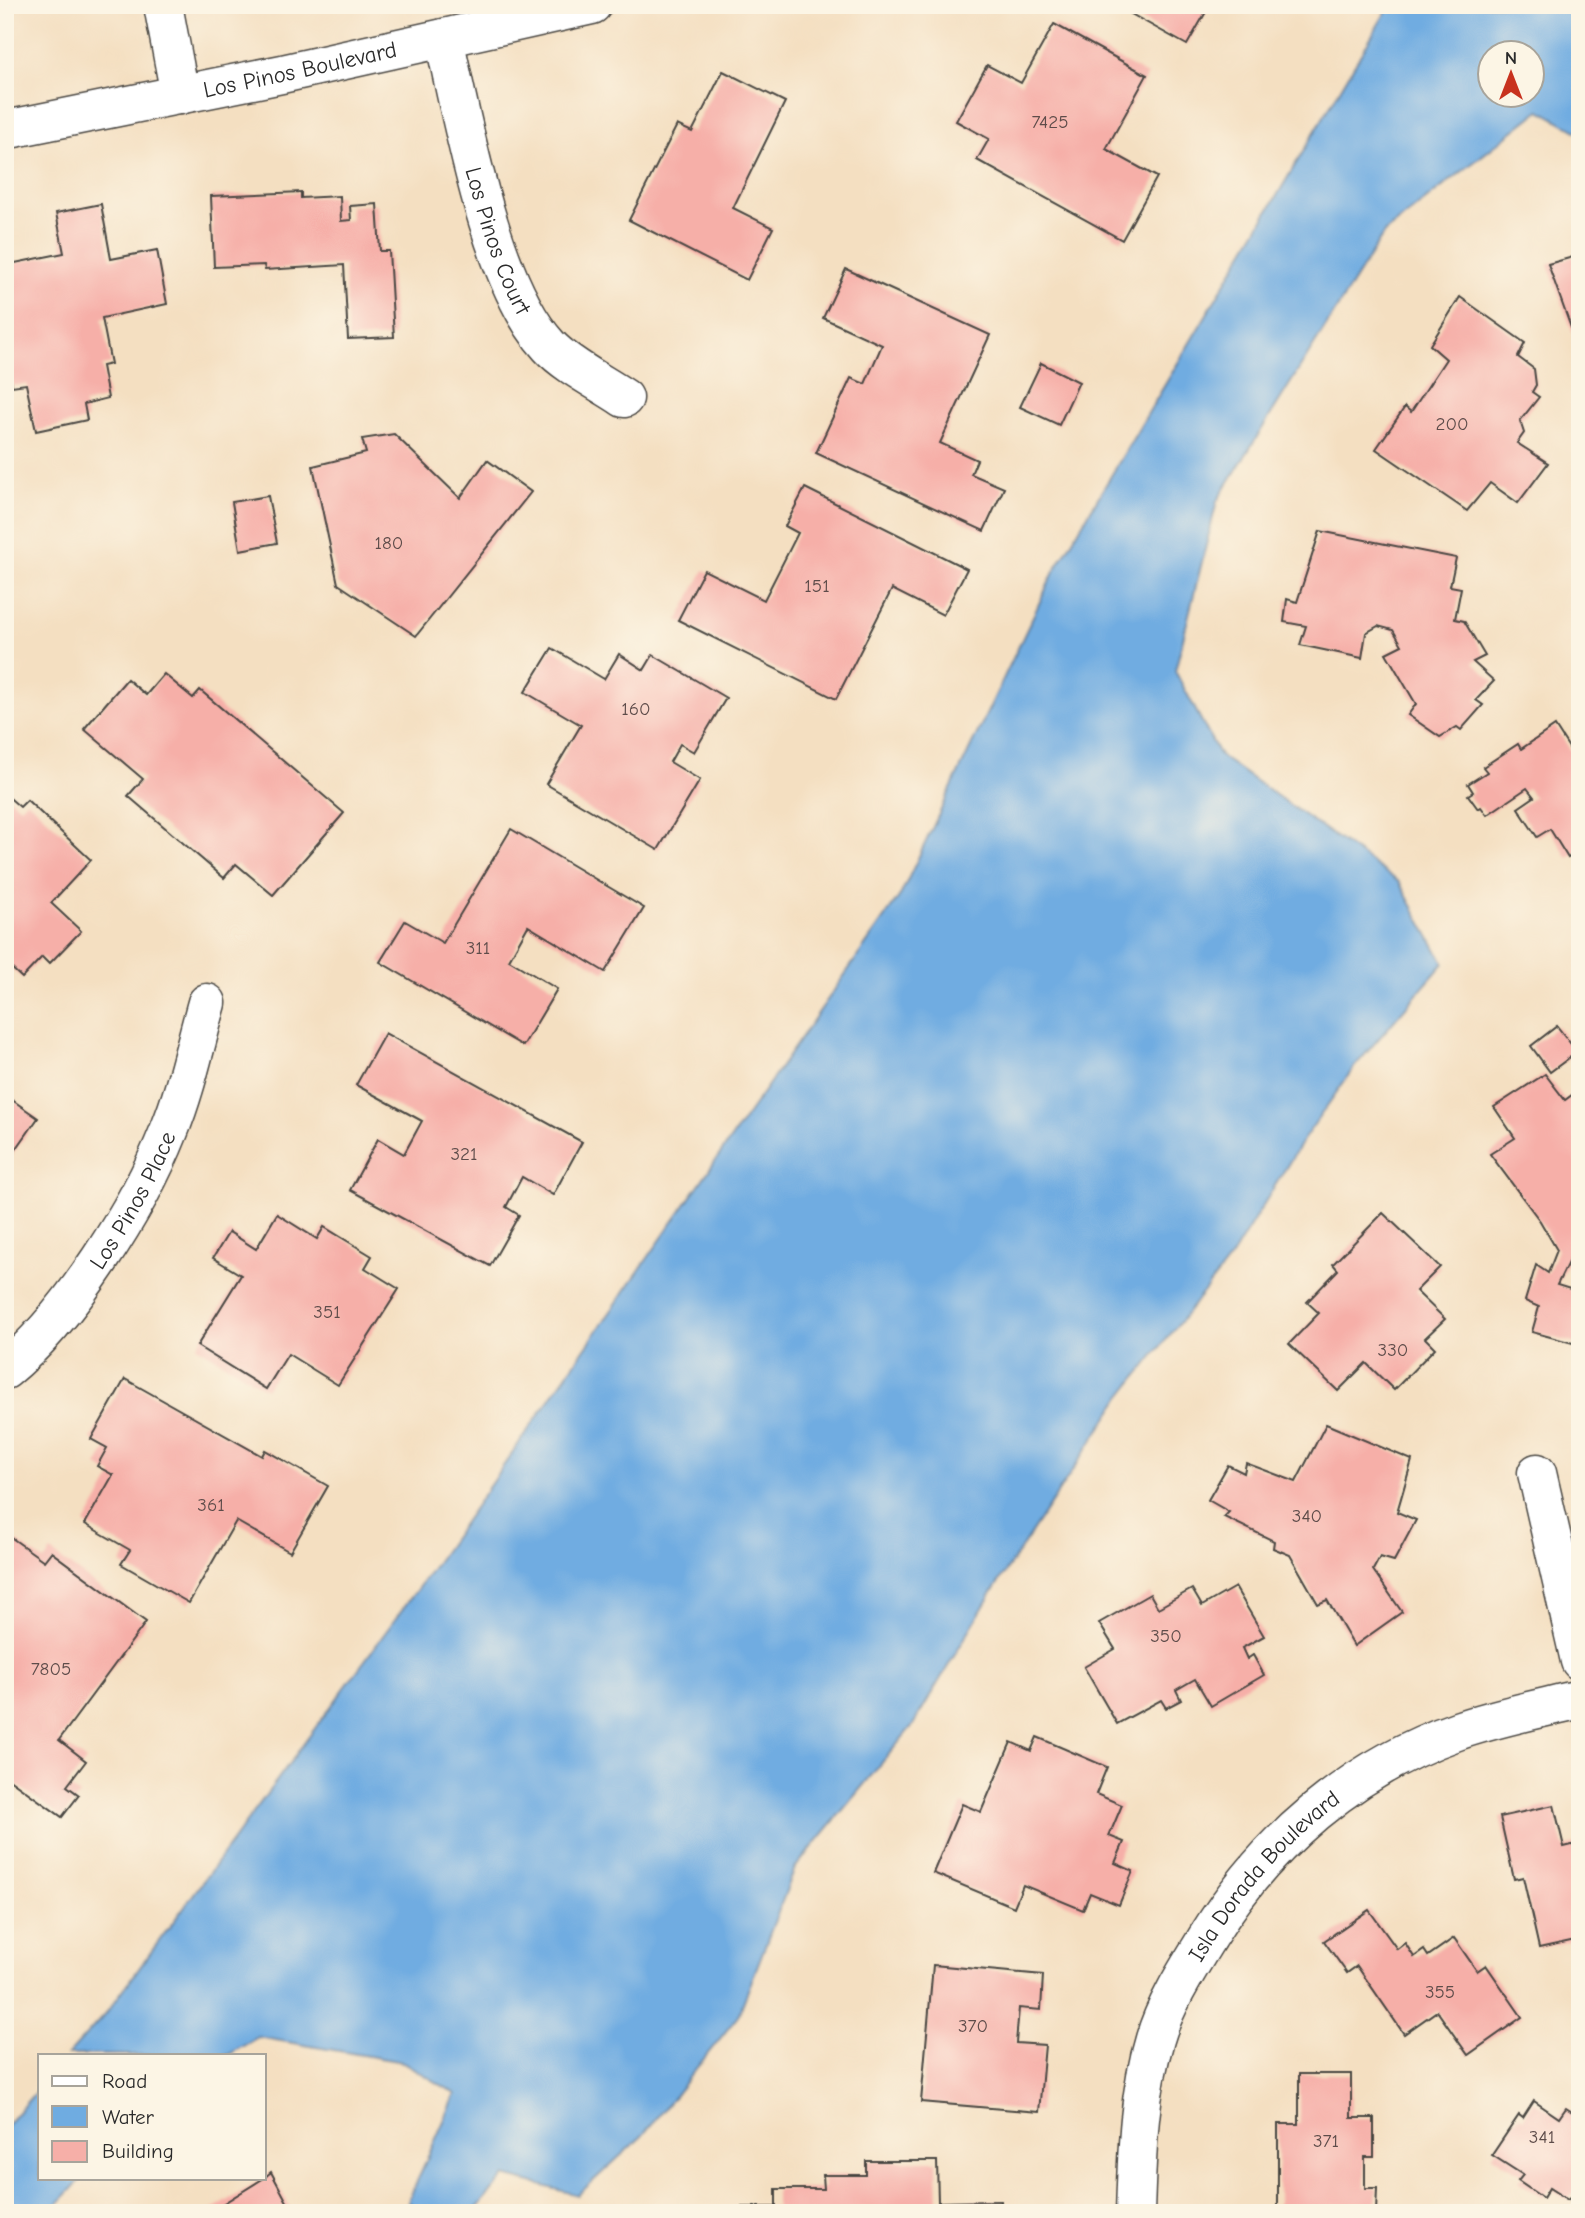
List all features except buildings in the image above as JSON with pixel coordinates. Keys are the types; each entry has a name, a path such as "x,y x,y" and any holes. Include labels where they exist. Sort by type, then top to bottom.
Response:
{"street":[{"path":"163,5 180,95"},
{"name":"Los Pinos Boulevard","path":"5,130 180,95 592,5"},
{"name":"Los Pinos Court","path":"444,38 470,149 495,238 517,297 531,324 551,349 624,398"},
{"name":"Los Pinos Place","path":"5,1370 46,1333 63,1310 101,1256 158,1158 170,1128 207,1003"},
{"path":"1537,1473 1580,1661"},
{"name":"Isla Dorada Boulevard","path":"1135,2213 1142,2102 1155,2036 1199,1951 1246,1880 1303,1822 1331,1798 1377,1768 1456,1732 1580,1699"}],"water":[{"path":"1390,5 1580,5 1580,133 1540,110 1384,233 1217,501 1175,671 1220,756 1399,882 1444,963 1355,1066 1301,1143 1232,1256 1121,1397 991,1594 913,1725 795,1868 738,2016 642,2136 578,2195 505,2176 473,2213 421,2213 408,2201 456,2094 403,2062 258,2037 230,2054 69,2054 107,2012 426,1577 901,894 1054,572"},
{"path":"38,2089 38,2180 80,2180 49,2213 5,2213 5,2127"}]}
